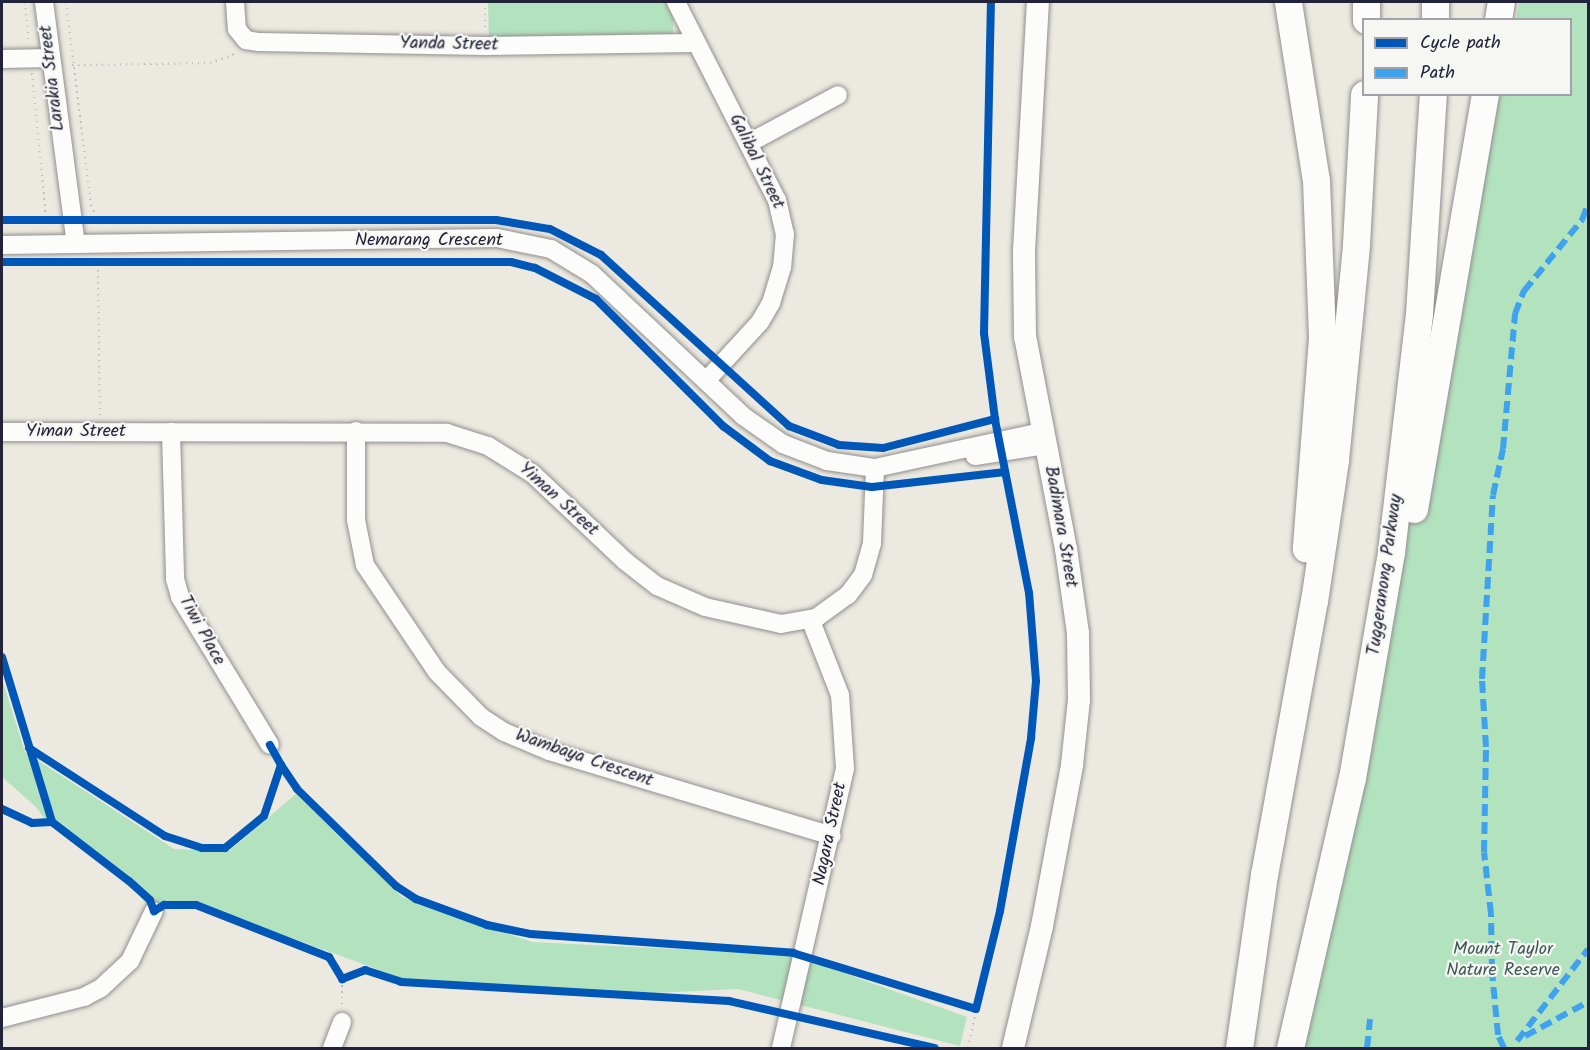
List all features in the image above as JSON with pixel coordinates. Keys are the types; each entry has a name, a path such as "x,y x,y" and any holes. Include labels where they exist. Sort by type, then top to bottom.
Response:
{"highway":[{"path":"1288,2 1316,180 1322,338 1298,629 1298,696"},
{"path":"1365,18 1366,2"},
{"path":"1435,2 1435,18"},
{"path":"1498,18 1501,2"},
{"path":"1239,1048 1264,875 1298,696 1325,529 1343,390 1364,96"},
{"name":"Tuggeranong Parkway","path":"1290,1048 1352,778 1391,552 1411,393 1433,96"},
{"path":"1352,778 1370,740 1390,642 1485,96"}],"main road":[{"name":"Badimara Street","path":"1013,1048 1066,799 1078,700 1078,633 1066,549 1025,337 1024,251 1038,2"}],"street":[{"name":"Larakia Street","path":"44,2 62,155 58,164 60,219 69,244"},
{"path":"235,2 237,29 246,40"},
{"name":"Galibal Street","path":"676,2 694,44 749,143 782,216 782,267 760,322 706,381"},
{"name":"Yanda Street","path":"246,40 485,46 694,44"},
{"path":"2,59 30,58 50,62"},
{"path":"749,143 838,95"},
{"name":"Nemarang Crescent","path":"2,245 69,244 98,253 497,238 551,249 592,274 742,416 783,444 827,461 875,468 959,453 976,456 1044,439"},
{"name":"Wambaya Crescent","path":"356,431 356,520 365,565 437,672 481,717 504,732 549,751 832,836"},
{"name":"Yiman Street","path":"2,432 436,431 488,446 533,474 625,561 657,586 705,607 743,618 781,624 811,621 848,595 868,565 872,543 875,468"},
{"name":"Tiwi Place","path":"171,432 175,579 180,597 270,745"},
{"name":"Nagara Street","path":"782,1048 832,836 845,768 844,724 840,695 811,621"},
{"path":"2,1018 84,997 101,988 130,961 154,911"},
{"path":"332,1048 342,1022"}],"path":[{"path":"25,2 30,58 60,219"},
{"path":"66,2 91,205 97,219"},
{"path":"485,2 485,46"},
{"path":"50,62 73,65 210,63 241,52 246,40"},
{"path":"35,219 109,219"},
{"path":"98,253 110,261"},
{"path":"88,262 98,253"},
{"path":"98,253 100,432"},
{"path":"342,1022 343,976"},
{"path":"968,1048 979,998"},
{"path":"964,1005 976,1009"}],"green space":[{"path":"488,2 667,2 673,16 673,34 662,41 489,43"},
{"name":"Mount Taylor Nature Reserve","path":"1520,2 1588,2 1588,1048 1296,1048 1500,96 1572,96 1572,18 1516,18"},
{"path":"2,679 25,752 174,849 229,851 296,794 402,897 532,942 793,955 967,1017 960,1046 738,989 611,995 404,979 196,903 148,908 131,880 49,825 36,807 2,777"}],"marked path":[{"path":"1504,1048 1498,1035 1492,971 1491,914 1484,852 1486,747 1482,679 1493,495 1503,449 1515,314 1524,291 1582,220 1588,204"},
{"path":"1517,1041 1588,949"},
{"path":"1525,1036 1588,1002"},
{"path":"1367,1048 1370,1019"}],"cycle path":[{"path":"281,765 297,789 396,886 416,899 487,925 531,934 793,953 976,1009 1000,911 1031,738 1036,681 1029,593 995,419 984,333 991,2"},
{"path":"2,220 496,220 550,229 601,255 789,426 839,445 883,448 995,419"},
{"path":"2,262 511,262 535,268 596,299 723,426 770,461 822,480 872,487 1005,472"},
{"path":"2,657 52,822"},
{"path":"29,748 165,836 202,848 225,848 264,816 281,765 270,745"},
{"path":"2,809 32,823 52,822 129,881 150,900 154,911 164,905 196,905 329,957 342,979 365,970 401,982 729,1001 935,1048"}]}
